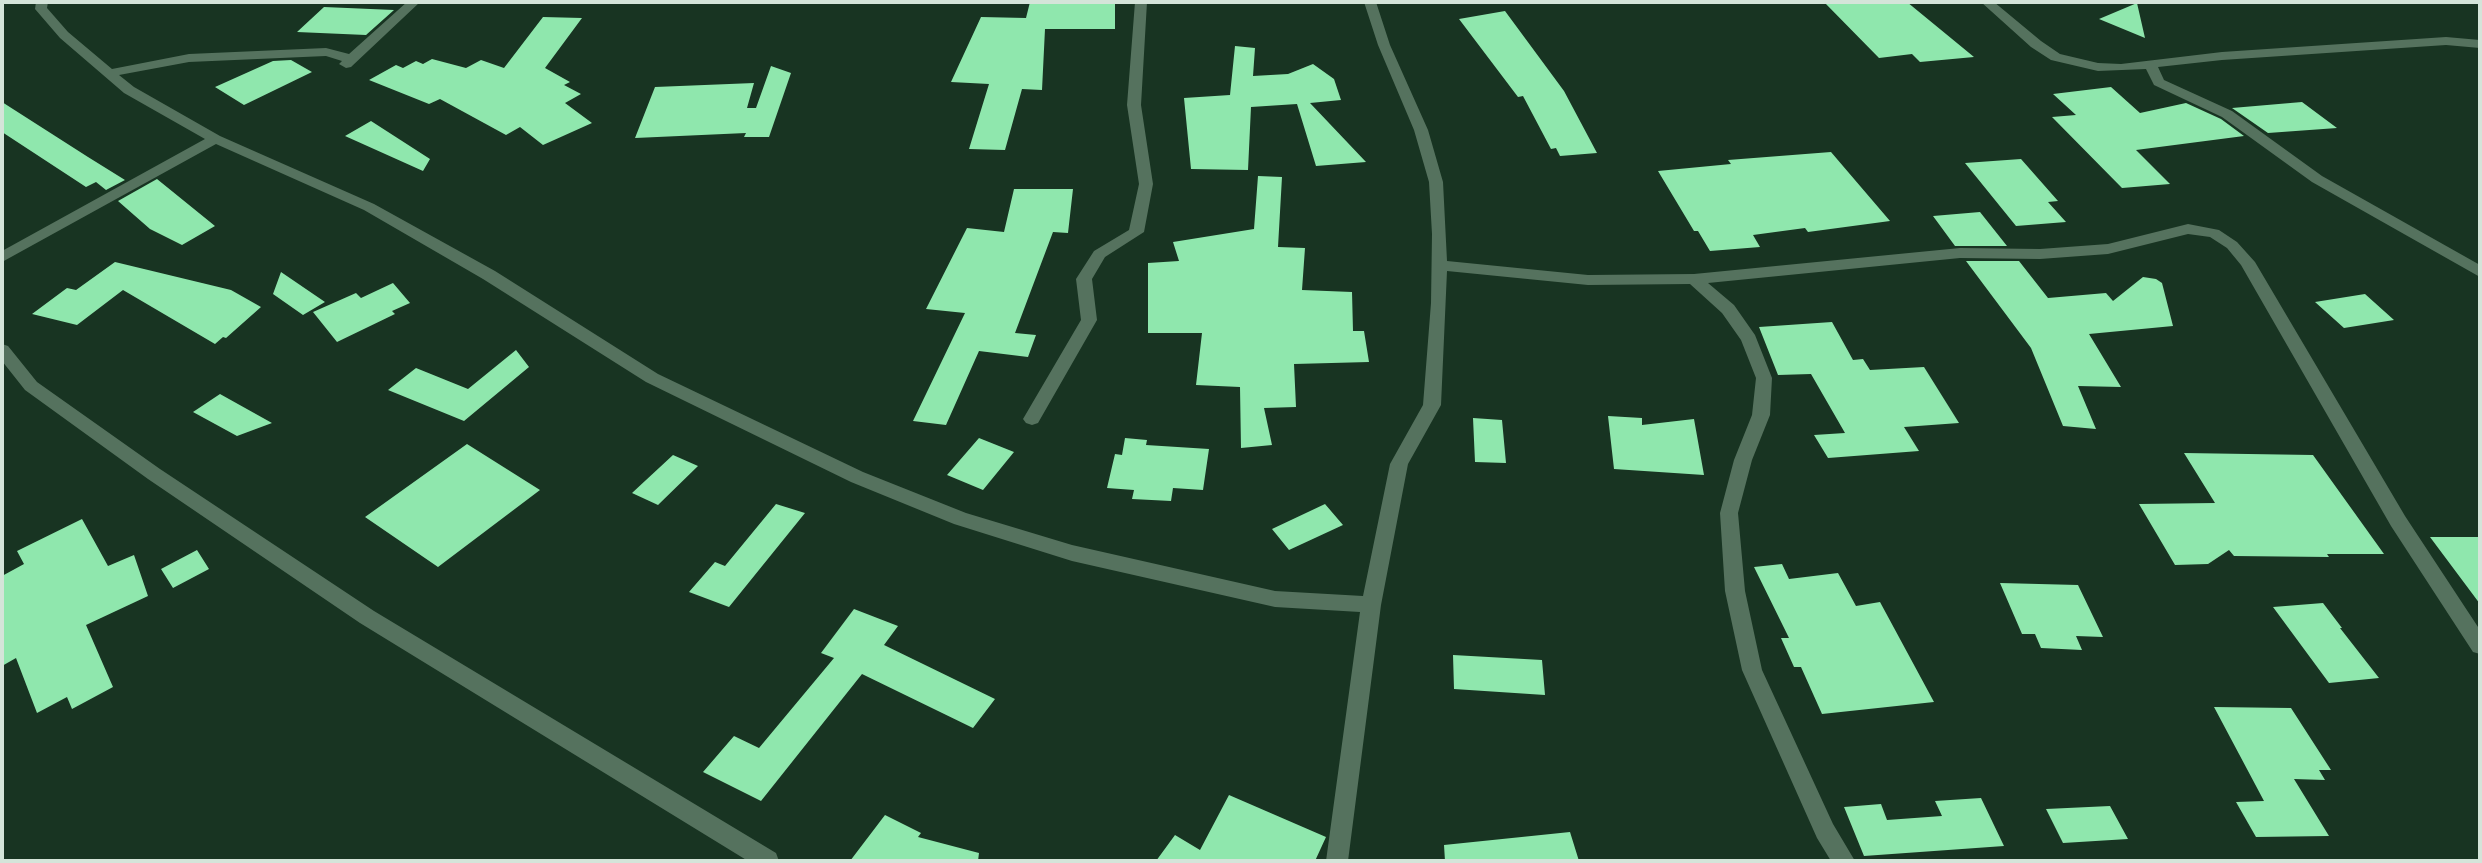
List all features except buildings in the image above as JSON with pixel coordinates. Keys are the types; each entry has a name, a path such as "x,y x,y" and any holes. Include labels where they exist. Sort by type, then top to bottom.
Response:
{"street":[{"path":"42,2 41,9 64,35 130,90 215,139 369,207 489,275 652,378 857,477 938,510 1072,553 1146,572 1275,599 1371,605"},
{"path":"109,73 189,58 326,52 349,62 414,2"},
{"path":"1032,419 1089,320 1084,279 1099,254 1136,232 1146,184 1134,105 1141,2"},
{"path":"1337,861 1371,605 1399,464 1432,405 1440,265 1436,182 1421,131 1384,45 1370,2"},
{"path":"1987,2 2036,44 2056,57 2098,67 2151,66 2291,51 2446,41 2480,44"},
{"path":"2151,66 2159,82 2227,114 2317,179 2480,272"},
{"path":"2,257 215,139"},
{"path":"1440,265 1588,280 1694,279 1960,253 2040,254 2108,249 2188,229 2214,233 2232,245 2248,262 2398,521 2480,646"},
{"path":"1694,279 1728,309 1749,339 1764,378 1761,415 1743,460 1729,513 1735,591 1752,670 1825,831 1844,861"},
{"path":"2,351 31,386 154,474 355,610 768,861"}]}
